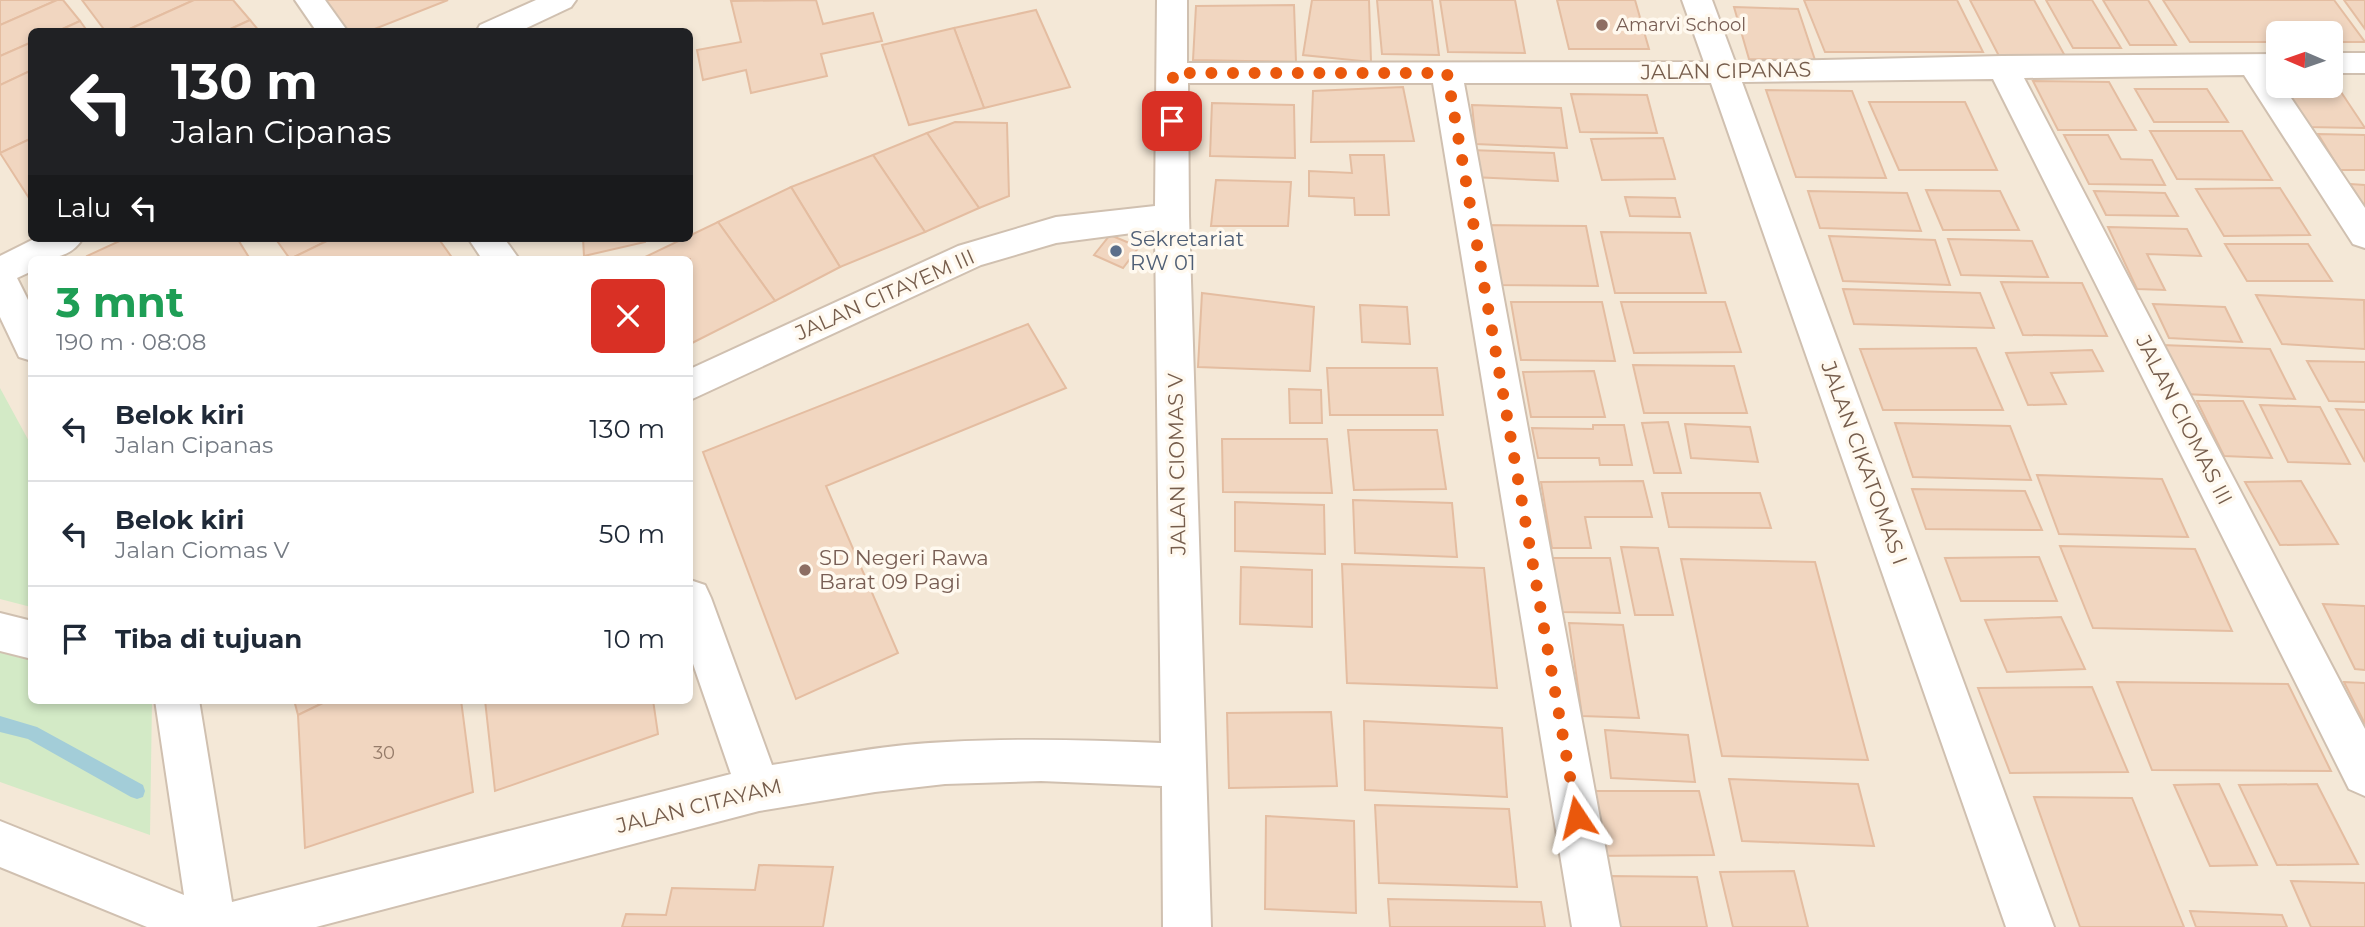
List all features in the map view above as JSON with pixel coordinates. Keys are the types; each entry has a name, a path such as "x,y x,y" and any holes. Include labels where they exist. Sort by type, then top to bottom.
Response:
{"street":[{"path":"310,0 330,28"},
{"path":"500,28 561,0"},
{"name":"JALAN CIOMAS V","path":"1172,0 1172,216 1187,927"},
{"name":"JALAN CIKATOMAS I","path":"1697,0 2029,927"},
{"path":"2343,63 2365,63"},
{"name":"JALAN CIPANAS","path":"1173,73 1724,71 2266,64"},
{"name":"JALAN CIOMAS III","path":"2002,66 2365,774"},
{"path":"1447,73 1596,927"},
{"path":"2286,98 2365,235"},
{"name":"JALAN CITAYEM III","path":"693,384 970,255 1056,230 1172,216"},
{"path":"30,256 58,242"},
{"path":"488,242 500,256"},
{"path":"0,271 28,257"},
{"path":"0,279 19,342"},
{"path":"693,606 758,789"},
{"path":"0,632 28,639"},
{"path":"178,704 213,927"},
{"name":"JALAN CITAYAM","path":"226,927 758,789 875,770 945,763 1041,760 1182,765"},
{"path":"0,844 205,927"}],"shaded area":[{"path":"0,0 2365,0 2365,927 0,927"}],"green space":[{"path":"0,388 28,439 28,606 0,599"},
{"path":"0,649 28,655 28,704 152,704 150,835 0,782"}],"building":[{"path":"0,0 57,0 0,25"},
{"path":"57,0 63,0 80,21 65,28 28,28 28,44 0,56 0,25"},
{"path":"82,0 194,0 132,28 103,28"},
{"path":"194,0 233,0 250,20 233,28 132,28"},
{"path":"322,0 448,0 377,28 339,28"},
{"path":"816,0 823,24 873,13 882,41 821,54 827,76 751,93 746,70 703,80 697,50 741,42 731,1"},
{"path":"1312,0 1369,0 1371,62 1303,55"},
{"path":"1377,0 1432,0 1439,55 1382,54"},
{"path":"1440,0 1515,0 1525,53 1448,52"},
{"name":"Amarvi School","path":"1557,0 1635,0 1649,49 1569,49"},
{"path":"1804,0 1957,0 1983,52 1825,52"},
{"path":"1970,0 2034,0 2065,56 1999,56"},
{"path":"2046,0 2092,0 2121,48 2073,48"},
{"path":"2103,0 2148,0 2176,45 2130,45"},
{"path":"2163,0 2334,0 2365,42 2343,42 2343,21 2266,21 2266,42 2190,42"},
{"path":"2344,0 2365,0 2365,29"},
{"path":"1294,5 1296,62 1193,60 1196,6"},
{"path":"1734,7 1798,9 1815,60 1749,59"},
{"path":"1036,10 1070,87 984,108 954,28"},
{"path":"250,20 257,28 233,28"},
{"path":"80,21 85,28 65,28"},
{"path":"954,28 984,108 909,125 882,45"},
{"path":"28,44 28,72 0,85 0,56"},
{"path":"28,72 28,140 0,153 0,85"},
{"path":"2033,81 2109,82 2136,130 2058,130"},
{"path":"1403,87 1414,141 1311,142 1313,91"},
{"path":"2135,89 2207,89 2228,122 2154,122"},
{"path":"1766,90 1852,91 1886,178 1796,177"},
{"path":"1571,94 1647,95 1657,133 1580,132"},
{"path":"2343,95 2365,128 2305,127 2286,98 2343,98"},
{"path":"1869,102 1965,102 1997,170 1899,170"},
{"path":"1212,103 1294,105 1295,158 1210,156"},
{"path":"1472,105 1561,108 1567,148 1476,144"},
{"path":"955,122 1007,123 1009,196 979,208 927,133"},
{"path":"2150,131 2242,131 2272,180 2177,179"},
{"path":"927,133 979,208 925,232 873,155"},
{"path":"2318,134 2365,135 2365,170 2340,170"},
{"path":"2064,135 2108,135 2121,159 2152,160 2165,185 2089,184"},
{"path":"1663,138 1675,179 1602,180 1591,139"},
{"path":"28,140 28,196 0,153"},
{"path":"1470,150 1554,153 1558,181 1472,177"},
{"path":"873,155 925,232 840,267 791,187"},
{"path":"1350,155 1384,155 1389,215 1355,215 1354,198 1309,196 1309,171 1352,173"},
{"path":"1216,180 1291,182 1288,226 1211,226"},
{"path":"2350,184 2365,185 2365,208"},
{"path":"791,187 840,267 775,301 718,222"},
{"path":"2280,188 2310,235 2224,236 2196,189"},
{"path":"1926,190 2000,191 2019,230 1943,230"},
{"path":"1808,191 1907,193 1921,231 1820,228"},
{"path":"2094,191 2165,193 2178,216 2106,215"},
{"path":"1625,197 1675,198 1680,217 1630,216"},
{"path":"718,222 775,301 693,342 693,256 647,256 676,242 693,242 693,234"},
{"path":"1482,225 1586,226 1598,286 1491,285"},
{"path":"2108,227 2187,229 2201,256 2147,254 2165,290 2137,289"},
{"path":"1601,232 1690,233 1706,293 1615,293"},
{"name":"Sekretariat RW 01","path":"1110,235 1139,247 1123,268 1094,255"},
{"path":"1829,236 1935,240 1950,285 1843,281"},
{"path":"1948,239 2032,241 2048,277 1961,275"},
{"path":"117,242 239,242 248,256 87,256"},
{"path":"278,242 325,242 296,256 288,256"},
{"path":"325,242 441,242 451,256 296,256"},
{"path":"583,242 645,242 584,256"},
{"path":"2225,244 2308,244 2332,281 2247,281"},
{"path":"2001,282 2082,283 2107,336 2023,335"},
{"path":"1843,289 1980,293 1994,328 1854,324"},
{"path":"1202,293 1314,307 1310,371 1198,367"},
{"path":"2256,295 2364,300 2365,349 2282,344"},
{"path":"1511,302 1602,302 1615,361 1521,360"},
{"path":"1621,302 1725,302 1741,352 1634,353"},
{"path":"2153,304 2225,307 2242,342 2169,338"},
{"path":"1360,305 1407,307 1410,344 1362,342"},
{"name":"SD Negeri Rawa Barat 09 Pagi","path":"1028,324 1066,388 826,486 898,653 796,699 703,452"},
{"path":"2161,345 2270,349 2295,399 2184,394"},
{"path":"1976,348 2003,410 1883,410 1860,349"},
{"path":"2092,350 2103,371 2051,373 2066,404 2028,405 2006,353"},
{"path":"2307,361 2365,362 2365,402 2329,401"},
{"path":"1633,365 1734,366 1747,413 1644,413"},
{"path":"1327,368 1437,368 1443,415 1330,415"},
{"path":"1594,371 1605,417 1531,417 1523,372"},
{"path":"1289,389 1321,390 1322,423 1290,423"},
{"path":"2197,401 2243,401 2272,458 2224,456"},
{"path":"2260,405 2320,407 2350,464 2288,462"},
{"path":"2336,409 2365,410 2365,462"},
{"path":"1668,422 1681,473 1654,473 1642,423"},
{"path":"1895,423 2010,426 2031,480 1913,477"},
{"path":"1685,424 1750,427 1758,462 1691,458"},
{"path":"1593,425 1624,425 1632,465 1600,465 1599,458 1538,458 1532,428 1593,429"},
{"path":"1348,430 1437,430 1446,489 1354,490"},
{"path":"1222,439 1327,439 1332,493 1223,492"},
{"path":"2037,475 2162,479 2188,537 2059,534"},
{"path":"1643,481 1652,517 1585,517 1591,548 1552,548 1541,482"},
{"path":"2301,481 2338,544 2280,545 2245,482"},
{"path":"1912,489 2025,491 2042,530 1926,529"},
{"path":"1662,493 1760,493 1771,528 1669,527"},
{"path":"1353,500 1452,503 1457,557 1355,553"},
{"path":"1235,502 1324,505 1325,554 1235,551"},
{"path":"2060,546 2195,549 2232,631 2093,628"},
{"path":"1621,547 1658,548 1673,615 1635,615"},
{"path":"2039,557 2057,601 1961,601 1945,558"},
{"path":"1552,558 1610,558 1620,613 1561,612"},
{"path":"1681,559 1815,562 1868,760 1722,756"},
{"path":"1342,564 1484,568 1497,688 1347,683"},
{"path":"1241,567 1312,570 1312,627 1240,624"},
{"path":"2323,604 2365,606 2365,670 2355,669"},
{"path":"2061,617 2085,669 2007,672 1985,620"},
{"path":"1569,623 1623,625 1639,718 1582,716"},
{"path":"2117,682 2288,684 2331,771 2152,770"},
{"path":"2344,682 2365,683 2365,724"},
{"path":"2092,687 2128,772 2010,773 1978,688"},
{"path":"295,704 321,704 298,715"},
{"path":"321,704 462,704 473,792 305,848 298,715"},
{"path":"485,704 654,704 658,734 495,791"},
{"path":"1331,712 1337,786 1229,788 1227,713"},
{"path":"1364,721 1502,728 1507,797 1365,790"},
{"path":"1605,730 1688,735 1695,782 1611,778"},
{"path":"1729,779 1858,784 1874,846 1742,841"},
{"path":"2219,784 2257,865 2210,866 2174,785"},
{"path":"2317,784 2358,864 2277,865 2239,785"},
{"path":"1576,791 1699,791 1714,855 1587,856"},
{"path":"2034,797 2132,798 2184,927 2080,927"},
{"path":"1375,805 1509,809 1517,887 1379,883"},
{"path":"1266,816 1354,821 1356,913 1265,909"},
{"path":"759,865 833,867 823,927 622,927 626,914 666,915 672,888 755,890"},
{"path":"1794,871 1808,927 1733,927 1720,872"},
{"path":"1611,876 1697,877 1707,927 1619,927"},
{"path":"2291,881 2365,883 2365,927 2311,927"},
{"path":"1388,899 1541,902 1545,927 1390,927"},
{"path":"2190,911 2282,915 2287,927 2196,927"}],"waterway":[{"path":"0,724 31,732 137,791"}],"place":[{"name":"Amarvi School","path":"1602,25"},
{"name":"Sekretariat RW 01","path":"1116,251"},
{"name":"SD Negeri Rawa Barat 09 Pagi","path":"805,570"}],"route":[{"path":"1172,121 1173,73 1447,73 1577,817"}]}
